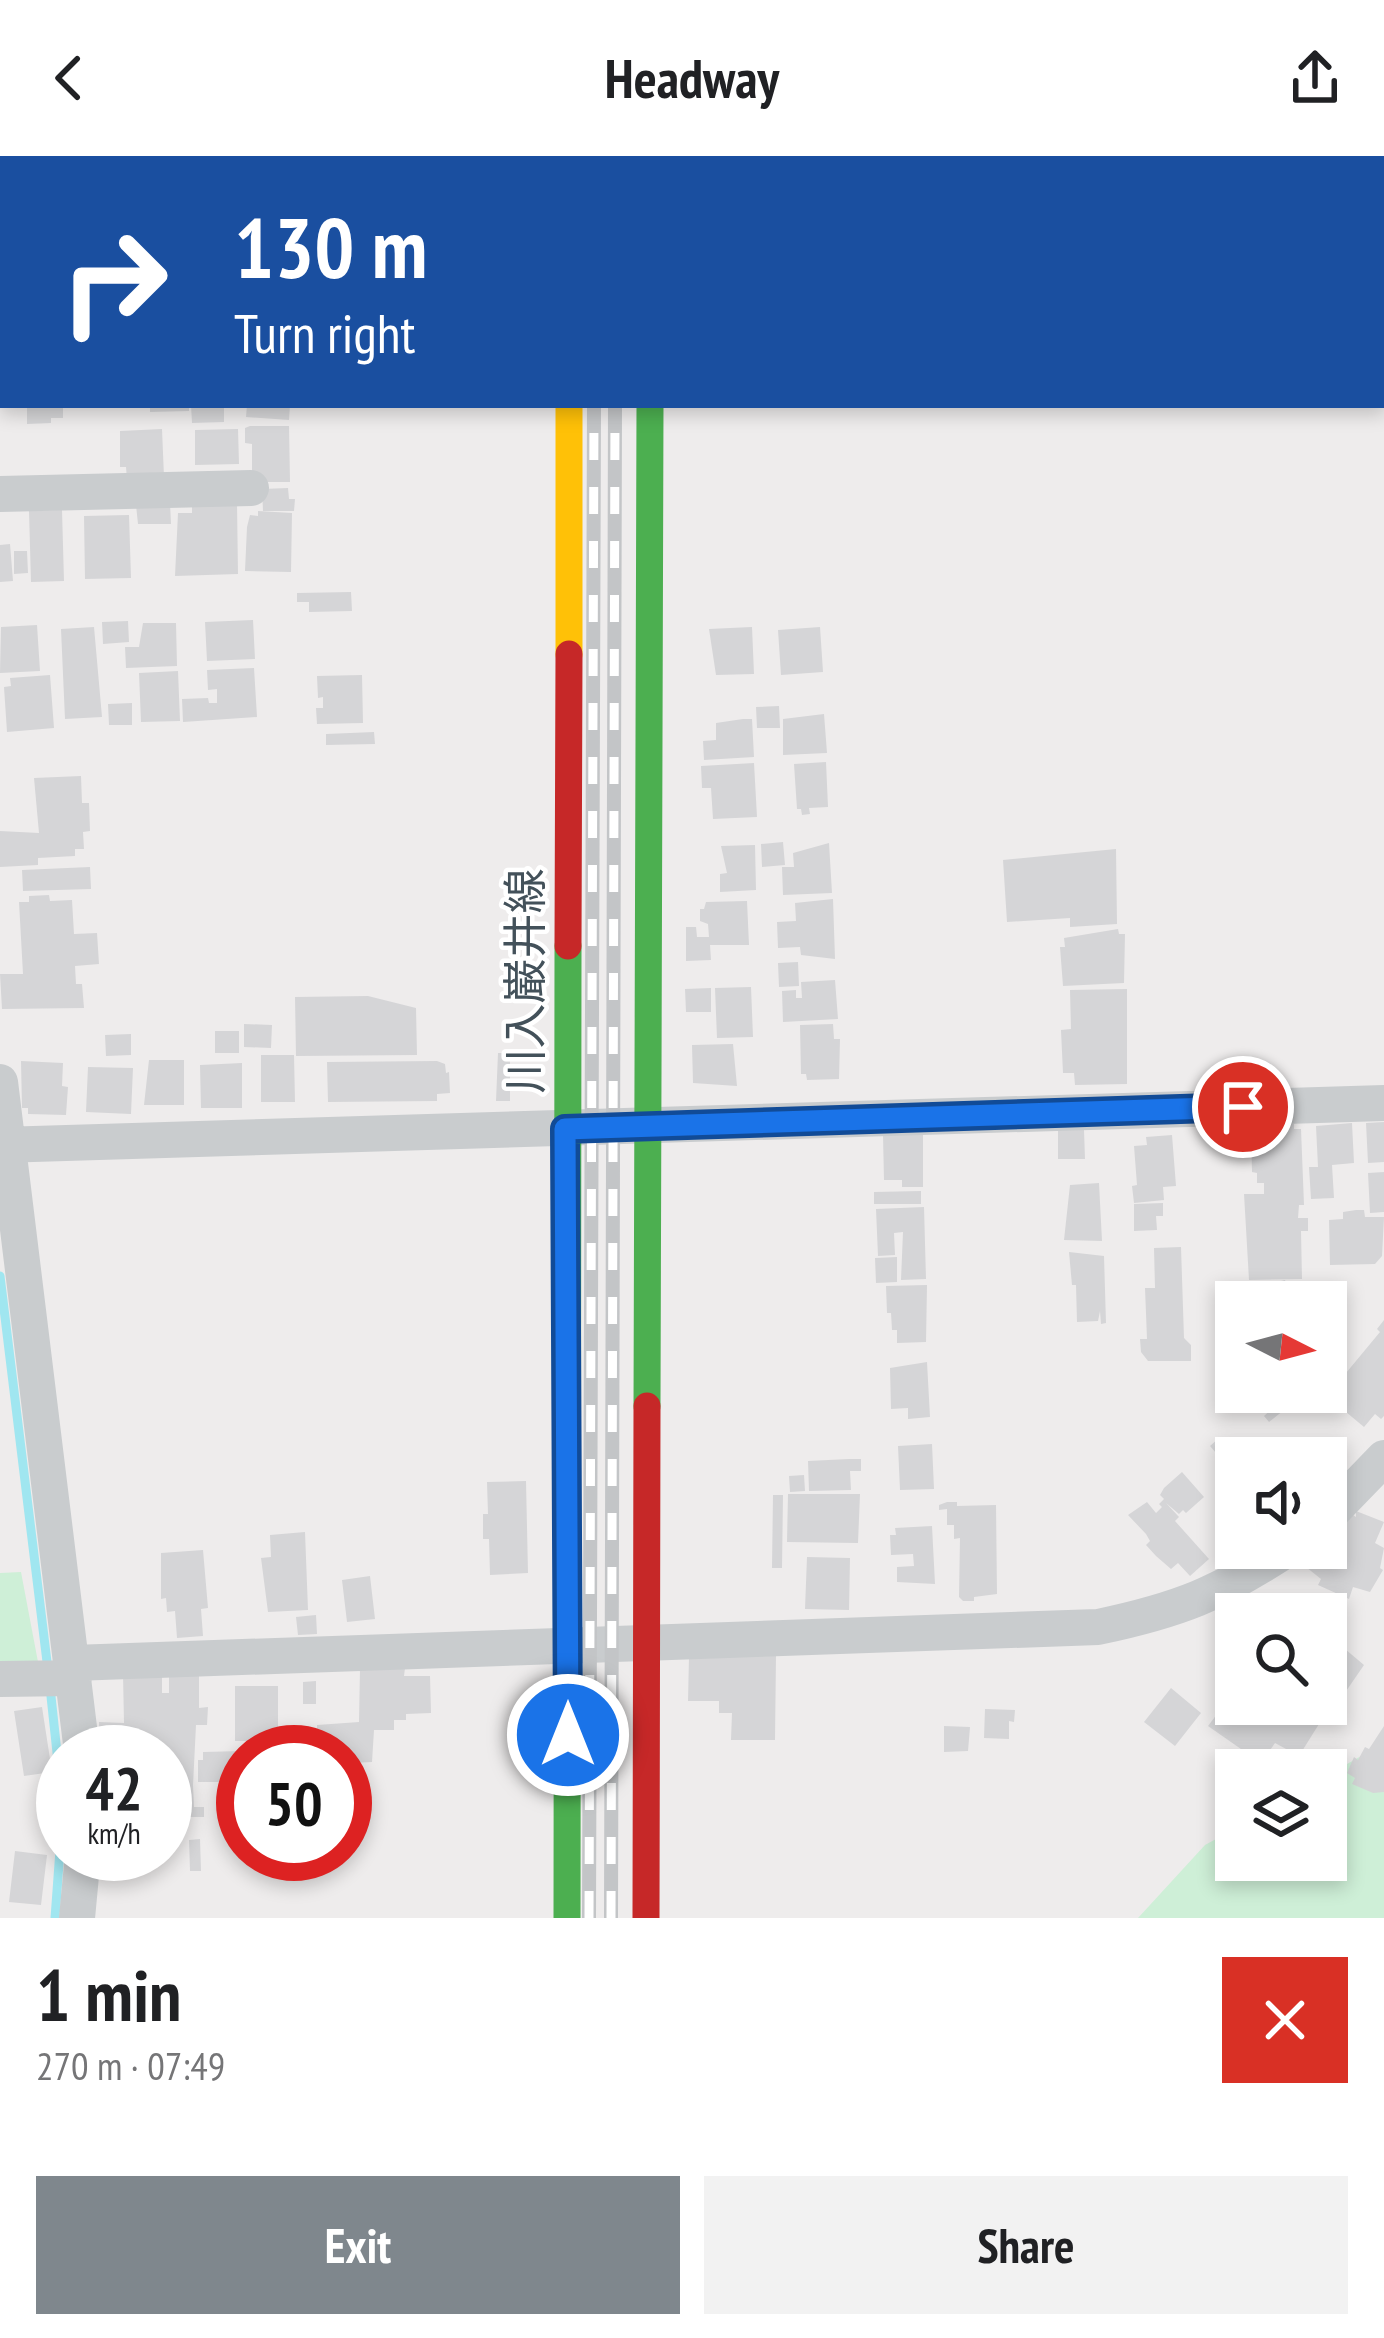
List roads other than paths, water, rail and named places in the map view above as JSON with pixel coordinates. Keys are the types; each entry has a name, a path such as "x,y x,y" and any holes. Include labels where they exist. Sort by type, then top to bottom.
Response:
{"main road":[{"name":"川入巌井線","path":"567,1918 569,408"},
{"path":"646,1918 650,408"}],"street":[{"path":"0,494 251,488"},
{"path":"0,1082 61,1674 75,1725"},
{"path":"5,1144 1384,1103"},
{"path":"1347,1496 1384,1458"},
{"path":"0,1679 569,1644 646,1646 1098,1627 1163,1613 1229,1587 1257,1569"},
{"path":"77,1918 80,1881"}],"waterway":[{"path":"0,1276 48,1670"},
{"path":"50,1687 63,1809 55,1918"}],"railway":[{"path":"589,1918 594,408"},
{"path":"611,1918 615,408"}]}
